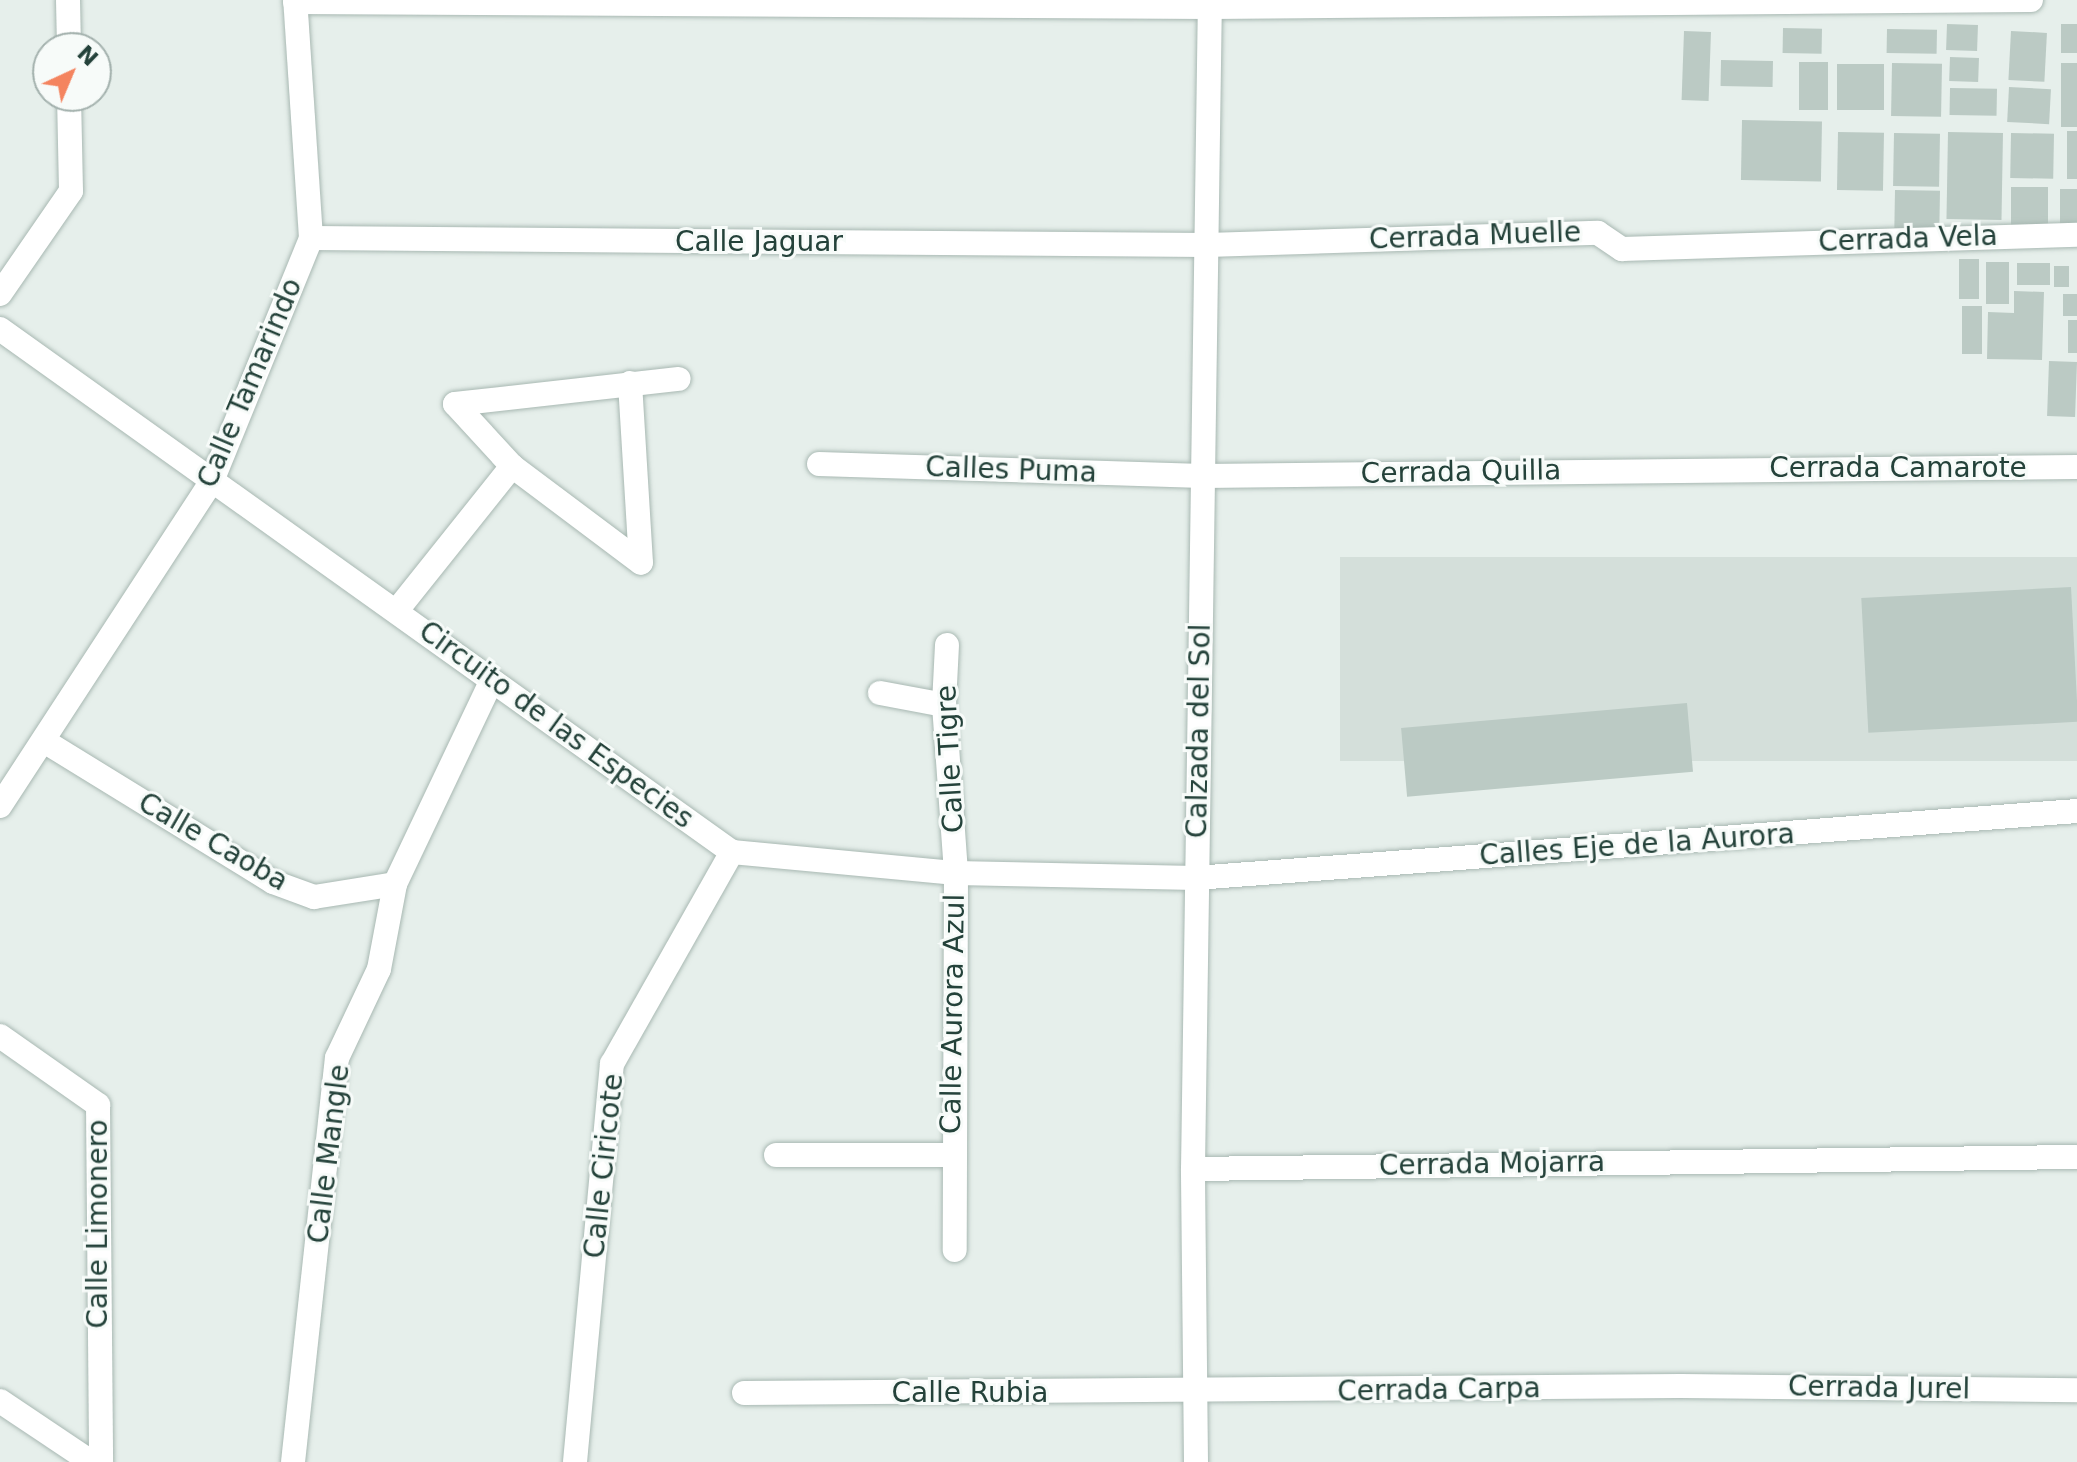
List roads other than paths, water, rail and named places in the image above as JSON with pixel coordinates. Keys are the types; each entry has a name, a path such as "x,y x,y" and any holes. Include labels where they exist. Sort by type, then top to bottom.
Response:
{"street":[{"path":"68,0 69,32"},
{"path":"295,1 1732,4 2031,0"},
{"name":"Calle Tamarindo","path":"0,806 212,481 311,238 295,1"},
{"name":"Calzada del Sol","path":"1196,1462 1193,1169 1210,4"},
{"path":"0,294 71,191 69,112"},
{"name":"Cerrada Muelle","path":"1207,245 1598,233 1622,249 1738,244"},
{"name":"Cerrada Vela","path":"1738,244 2077,235"},
{"name":"Calle Jaguar","path":"311,238 1207,245"},
{"name":"Circuito de las Especies","path":"0,329 398,609 490,684 732,852 956,873 1196,878"},
{"path":"630,383 641,563 512,466 455,404 630,383 679,379"},
{"name":"Calles Puma","path":"819,464 1203,476"},
{"path":"398,609 512,466"},
{"name":"Cerrada Camarote","path":"1719,469 2077,467"},
{"name":"Cerrada Quilla","path":"1203,476 1719,469"},
{"name":"Calle Tigre","path":"947,645 944,705 956,873"},
{"name":"Calle Mangle","path":"293,1462 337,1058 379,969 395,884 490,684"},
{"path":"880,693 944,705"},
{"name":"Calle Caoba","path":"44,741 273,882 314,897 395,884"},
{"name":"Calles Eje de la Aurora","path":"1196,878 2077,811"},
{"name":"Calle Ciricote","path":"575,1462 612,1064 732,852"},
{"name":"Calle Aurora Azul","path":"955,1250 950,1155 956,873"},
{"name":"Calle Limonero","path":"0,1036 98,1105 101,1462"},
{"name":"Calle Aurora Azul","path":"776,1155 950,1155"},
{"name":"Cerrada Mojarra","path":"1193,1169 2077,1157"},
{"name":"Cerrada Carpa","path":"1197,1393 1681,1386"},
{"name":"Cerrada Jurel","path":"1681,1386 2077,1390"},
{"name":"Calle Rubia","path":"744,1393 1197,1393"},
{"path":"0,1401 91,1462"}]}
